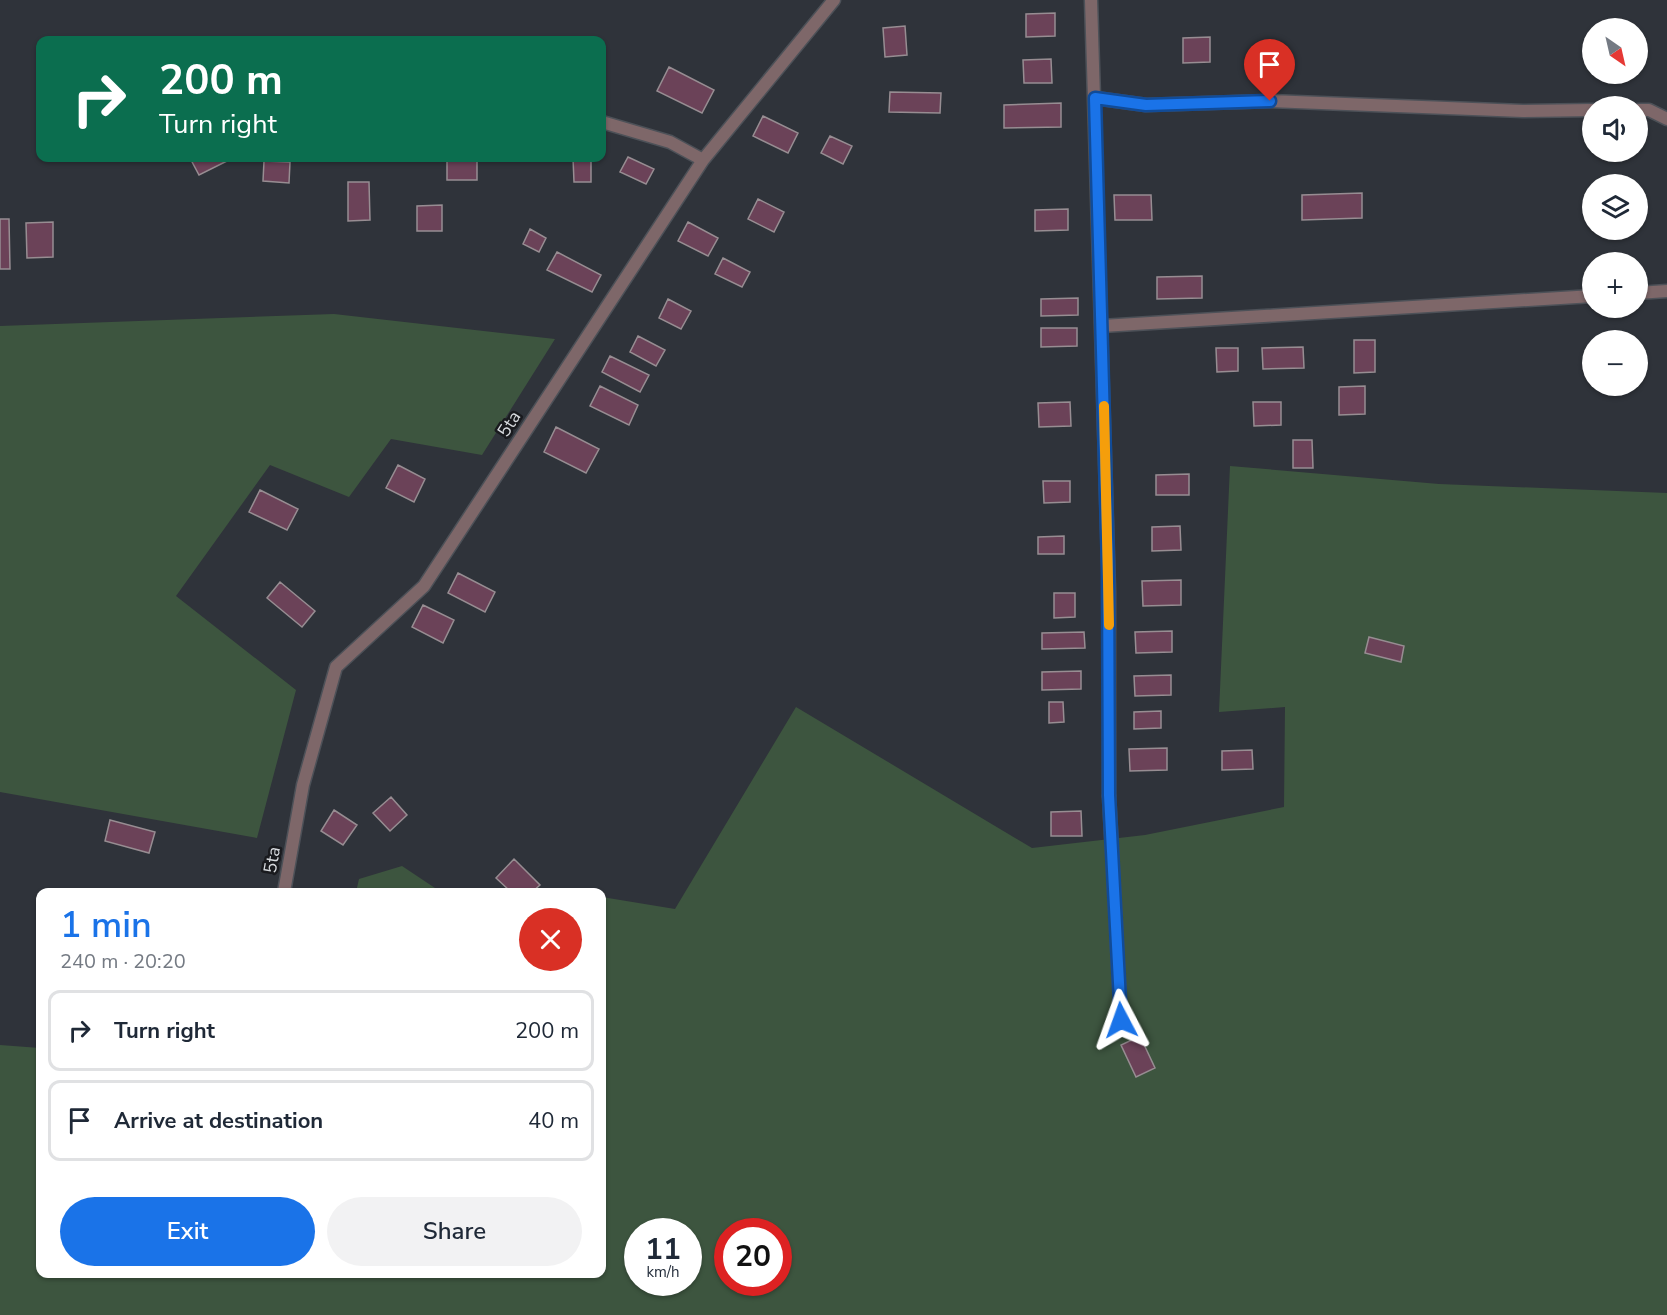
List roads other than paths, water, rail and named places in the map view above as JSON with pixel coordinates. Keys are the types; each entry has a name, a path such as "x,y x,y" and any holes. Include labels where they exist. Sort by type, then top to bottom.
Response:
{"street":[{"name":"5ta","path":"285,888 303,785 336,667 424,586 703,160 834,0"},
{"path":"1091,0 1102,326 1108,591 1109,795 1121,1020"},
{"path":"1095,98 1146,105 1270,101 1523,111 1582,110"},
{"path":"1648,110 1667,119"},
{"path":"606,123 670,142 703,160"},
{"path":"1648,292 1667,291"},
{"path":"1102,326 1582,297"}]}
